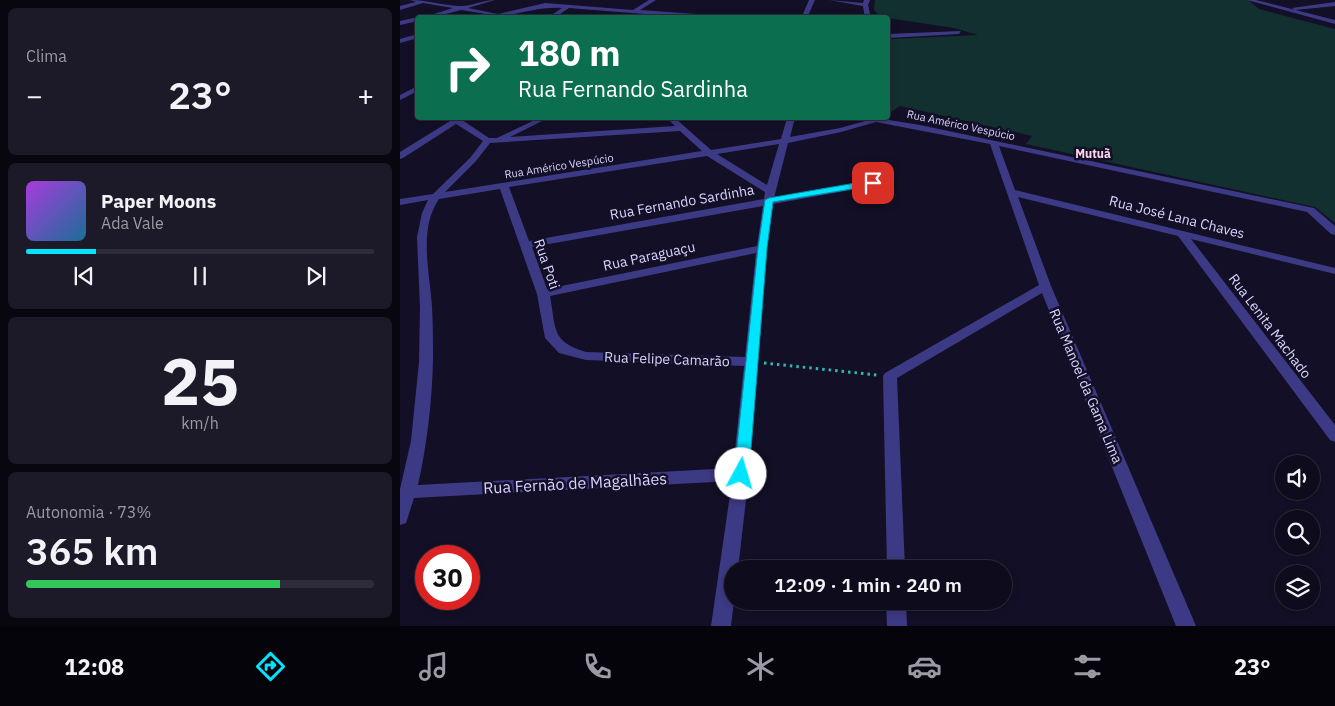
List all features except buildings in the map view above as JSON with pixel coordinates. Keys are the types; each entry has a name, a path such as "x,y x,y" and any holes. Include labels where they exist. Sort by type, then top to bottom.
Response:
{"street":[{"path":"413,0 496,15 535,6 570,6 680,15"},
{"path":"400,8 431,0"},
{"path":"435,15 492,0"},
{"path":"554,15 580,0"},
{"path":"628,15 653,0"},
{"path":"805,15 812,0"},
{"path":"832,0 866,3"},
{"path":"1250,0 1335,22"},
{"path":"1283,9 1335,4"},
{"path":"400,23 415,20"},
{"path":"890,36 959,32"},
{"path":"400,41 415,37"},
{"path":"400,98 415,90"},
{"path":"400,156 456,120"},
{"path":"459,120 491,141 683,128"},
{"path":"400,518 420,442 426,378 426,307 422,251 427,213 436,196 491,141 539,120"},
{"path":"673,120 709,153 770,196"},
{"path":"721,626 741,474 762,248 770,196 790,120"},
{"name":"Rua Américo Vespúcio","path":"401,202 784,141 842,130 873,120"},
{"name":"Rua Américo Vespúcio","path":"882,120 1310,210 1335,232"},
{"name":"Rua Manoel da Gama Lima","path":"994,144 1045,286 1186,626"},
{"name":"Rua Fernando Sardinha","path":"525,245 770,196 873,183"},
{"name":"Rua Poti","path":"504,186 543,294 552,338 564,350"},
{"name":"Rua José Lana Chaves","path":"1011,192 1335,271"},
{"name":"Rua Lenita Machado","path":"1181,233 1335,436"},
{"name":"Rua Paraguaçu","path":"543,294 762,248"},
{"path":"896,560 890,376 1045,286"},
{"name":"Rua Felipe Camarão","path":"564,350 586,356 752,362"},
{"name":"Rua Fernão de Magalhães","path":"408,492 741,474"},
{"path":"896,610 897,626"}],"path":[{"path":"752,362 890,376"}],"green space":[{"path":"875,0 1248,0 1259,9 1335,29 1335,223 1315,207 1026,144 1032,136 900,106 890,113 890,39 978,35 954,28 890,18 890,15 879,15 874,10"}],"district":[{"name":"Mutuã","path":"1093,153"}],"route":[{"path":"741,474 762,248 769,200 873,183"}]}
